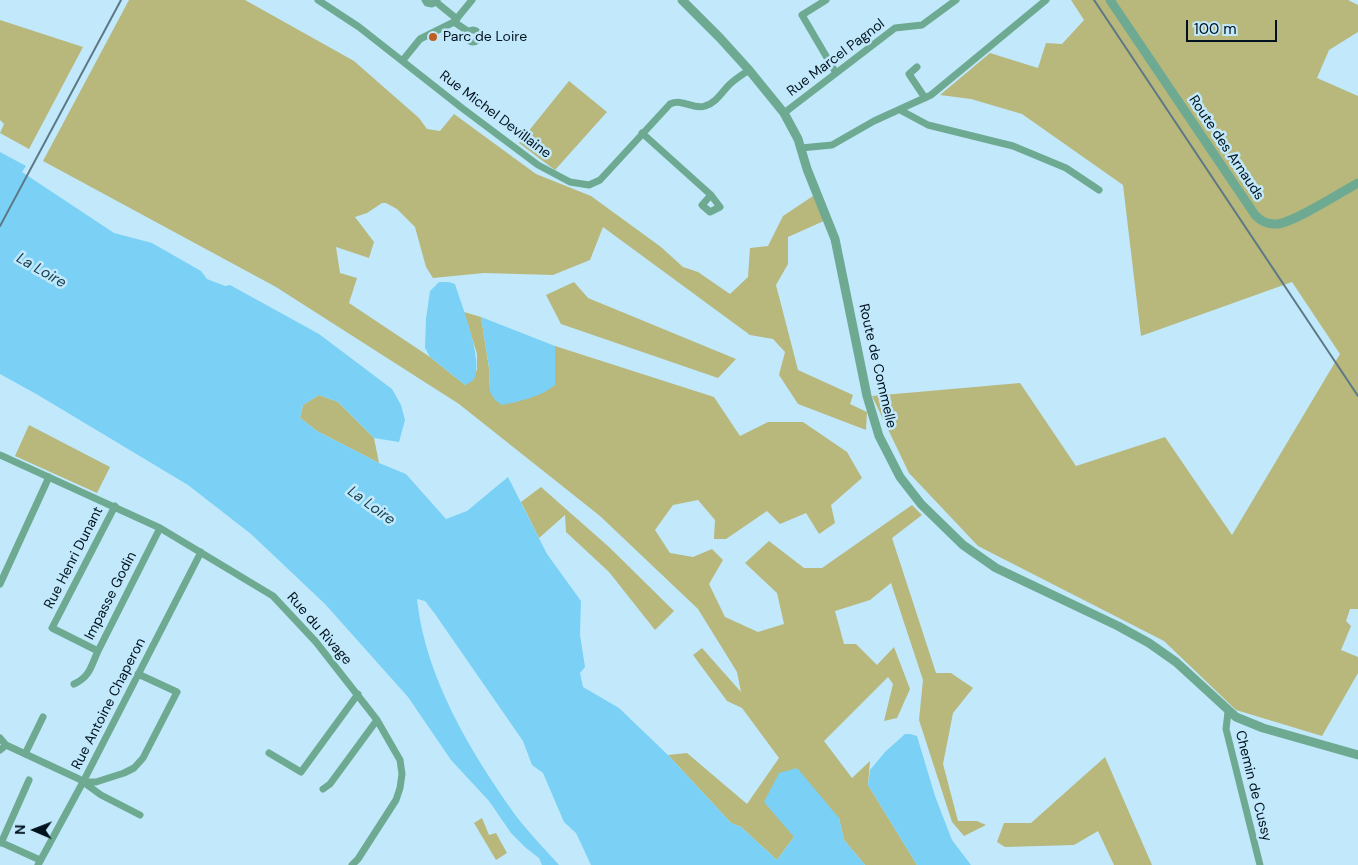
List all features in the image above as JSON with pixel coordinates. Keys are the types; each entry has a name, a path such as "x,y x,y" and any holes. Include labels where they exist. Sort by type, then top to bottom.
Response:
{"street":[{"name":"Rue Michel Devillaine","path":"318,0 404,60 475,118 538,165 570,182 589,185 600,180 670,104 682,101 699,106 707,106 723,94 732,82 749,70"},
{"path":"425,0 430,4 436,1 469,32"},
{"path":"404,60 423,36 456,20 472,0"},
{"name":"Route de Commelle","path":"682,0 749,70 784,113 798,139 807,169 835,239 867,396 876,428 887,455 910,491 948,530 982,559 996,568 1149,642 1176,662 1228,712 1236,717 1263,728 1358,755"},
{"path":"826,0 802,15 836,73"},
{"name":"Rue Marcel Pagnol","path":"784,113 895,28 922,25 956,0"},
{"path":"801,148 832,145 874,120 931,95 1046,0"},
{"name":"Route des Arnauds","path":"1110,0 1260,220 1274,224 1290,221 1358,183"},
{"path":"917,67 909,74 925,98"},
{"path":"900,110 928,125 1013,146 1066,168 1099,190"},
{"path":"642,133 711,195"},
{"name":"Rue du Rivage","path":"0,454 160,528 201,552 267,592 282,604 316,642 377,720 400,760 402,774 400,788 390,811 352,865"},
{"path":"0,584 49,477"},
{"name":"Rue Henri Dunant","path":"72,638 52,628 114,506"},
{"name":"Impasse Godin","path":"72,638 98,651 160,528"},
{"name":"Rue Antoine Chaperon","path":"39,863 83,782 201,552"},
{"path":"0,565 8,566"},
{"path":"74,684 84,680 87,676 98,651"},
{"path":"83,782 96,782 124,773 134,768 143,758 176,692 138,674"},
{"path":"269,753 301,772 358,694"},
{"name":"Chemin de Cussy","path":"1228,712 1226,729 1260,865"},
{"path":"25,754 43,718"},
{"path":"323,789 330,784 377,720"},
{"path":"0,738 3,748 25,754 83,782 101,795 140,815"},
{"path":"29,780 1,842 39,863"}],"shaded area":[{"path":"129,0 245,0 354,61 419,118 427,129 440,131 454,114 536,174 591,196 661,247 683,267 698,272 730,294 748,277 750,248 768,246 783,216 813,196 826,220 788,237 788,264 776,285 798,370 853,395 850,404 867,412 866,430 798,404 779,375 785,352 773,339 750,335 603,227 590,260 553,275 484,273 433,278 426,267 415,227 397,209 386,203 382,203 367,213 355,217 374,242 369,258 336,247 340,273 357,278 349,303 430,357 465,385 477,370 477,354 464,312 481,317 489,368 490,391 555,385 555,346 714,397 740,436 768,422 803,422 847,452 862,478 831,505 835,523 819,534 806,513 780,524 767,511 726,539 714,539 715,520 698,500 673,505 655,530 670,553 693,557 712,549 723,560 709,584 725,617 758,632 784,624 777,593 745,563 769,541 804,568 822,568 912,505 922,515 892,538 936,673 951,673 973,688 953,713 943,764 958,821 977,821 986,825 964,836 952,822 919,720 923,680 891,583 870,600 835,611 844,644 856,644 877,665 894,647 910,689 897,718 884,721 893,684 888,677 824,741 852,778 870,761 868,785 917,865 865,865 844,840 839,818 794,837 777,860 741,827 731,823 668,755 687,753 747,804 779,758 742,708 727,701 693,655 702,648 741,692 737,672 698,609 600,516 459,404 276,287 43,161"},
{"path":"1071,0 1348,0 1358,5 1358,32 1329,50 1317,78 1358,96 1358,609 1350,609 1346,621 1351,626 1341,650 1358,657 1358,673 1322,736 1236,710 1164,641 978,546 909,473 872,396 1020,383 1076,466 1165,437 1232,535 1340,354 1292,282 1141,336 1123,185 1022,114 971,99 940,95 990,53 1038,68 1046,43 1062,44 1084,20"},
{"path":"0,20 83,47 29,149 0,133 4,124 0,120"},
{"path":"569,81 607,112 555,170 519,143"},
{"path":"574,282 588,298 736,359 718,378 561,324 546,295"},
{"path":"319,395 338,402 374,438 379,463 317,431 300,418 303,405"},
{"path":"29,425 110,467 97,493 15,456"},
{"path":"541,487 609,547 674,611 655,630 609,572 566,532 565,515 539,538 521,502"},
{"path":"1105,757 1152,865 1114,865 1098,831 1074,845 1005,847 997,842 1004,823 1031,823"},
{"path":"482,818 489,835 496,833 507,853 496,860 474,823"}],"water":[{"name":"La Loire","path":"0,152 26,166 22,172 114,233 152,243 201,271 207,279 225,286 230,285 319,334 392,389 401,405 405,420 399,442 374,438 338,402 319,395 303,405 300,418 317,431 379,463 406,474 446,519 467,511 508,477 547,554 581,601 580,635 585,667 580,673 583,687 619,708 668,755 731,823 741,827 777,860 794,837 764,802 779,773 797,768 839,818 844,840 865,865 591,865 576,833 564,822 543,773 532,765 523,741 435,614 425,601 417,599 430,657 440,685 467,740 516,816 559,865 542,865 539,858 511,833 489,801 451,760 408,697 325,604 251,534 188,485 0,374"},
{"path":"439,282 455,284 474,346 476,370 474,379 465,385 430,357 425,348 426,319 430,291"},
{"path":"481,317 555,346 555,385 537,396 516,402 502,405 495,400 490,392 489,367"},
{"path":"905,734 917,736 935,796 952,840 971,865 917,865 868,785 870,770 885,752"}],"railway":[{"path":"0,226 121,0"},
{"path":"1094,0 1358,396"}],"place":[{"name":"Parc de Loire","path":"433,37"}]}
